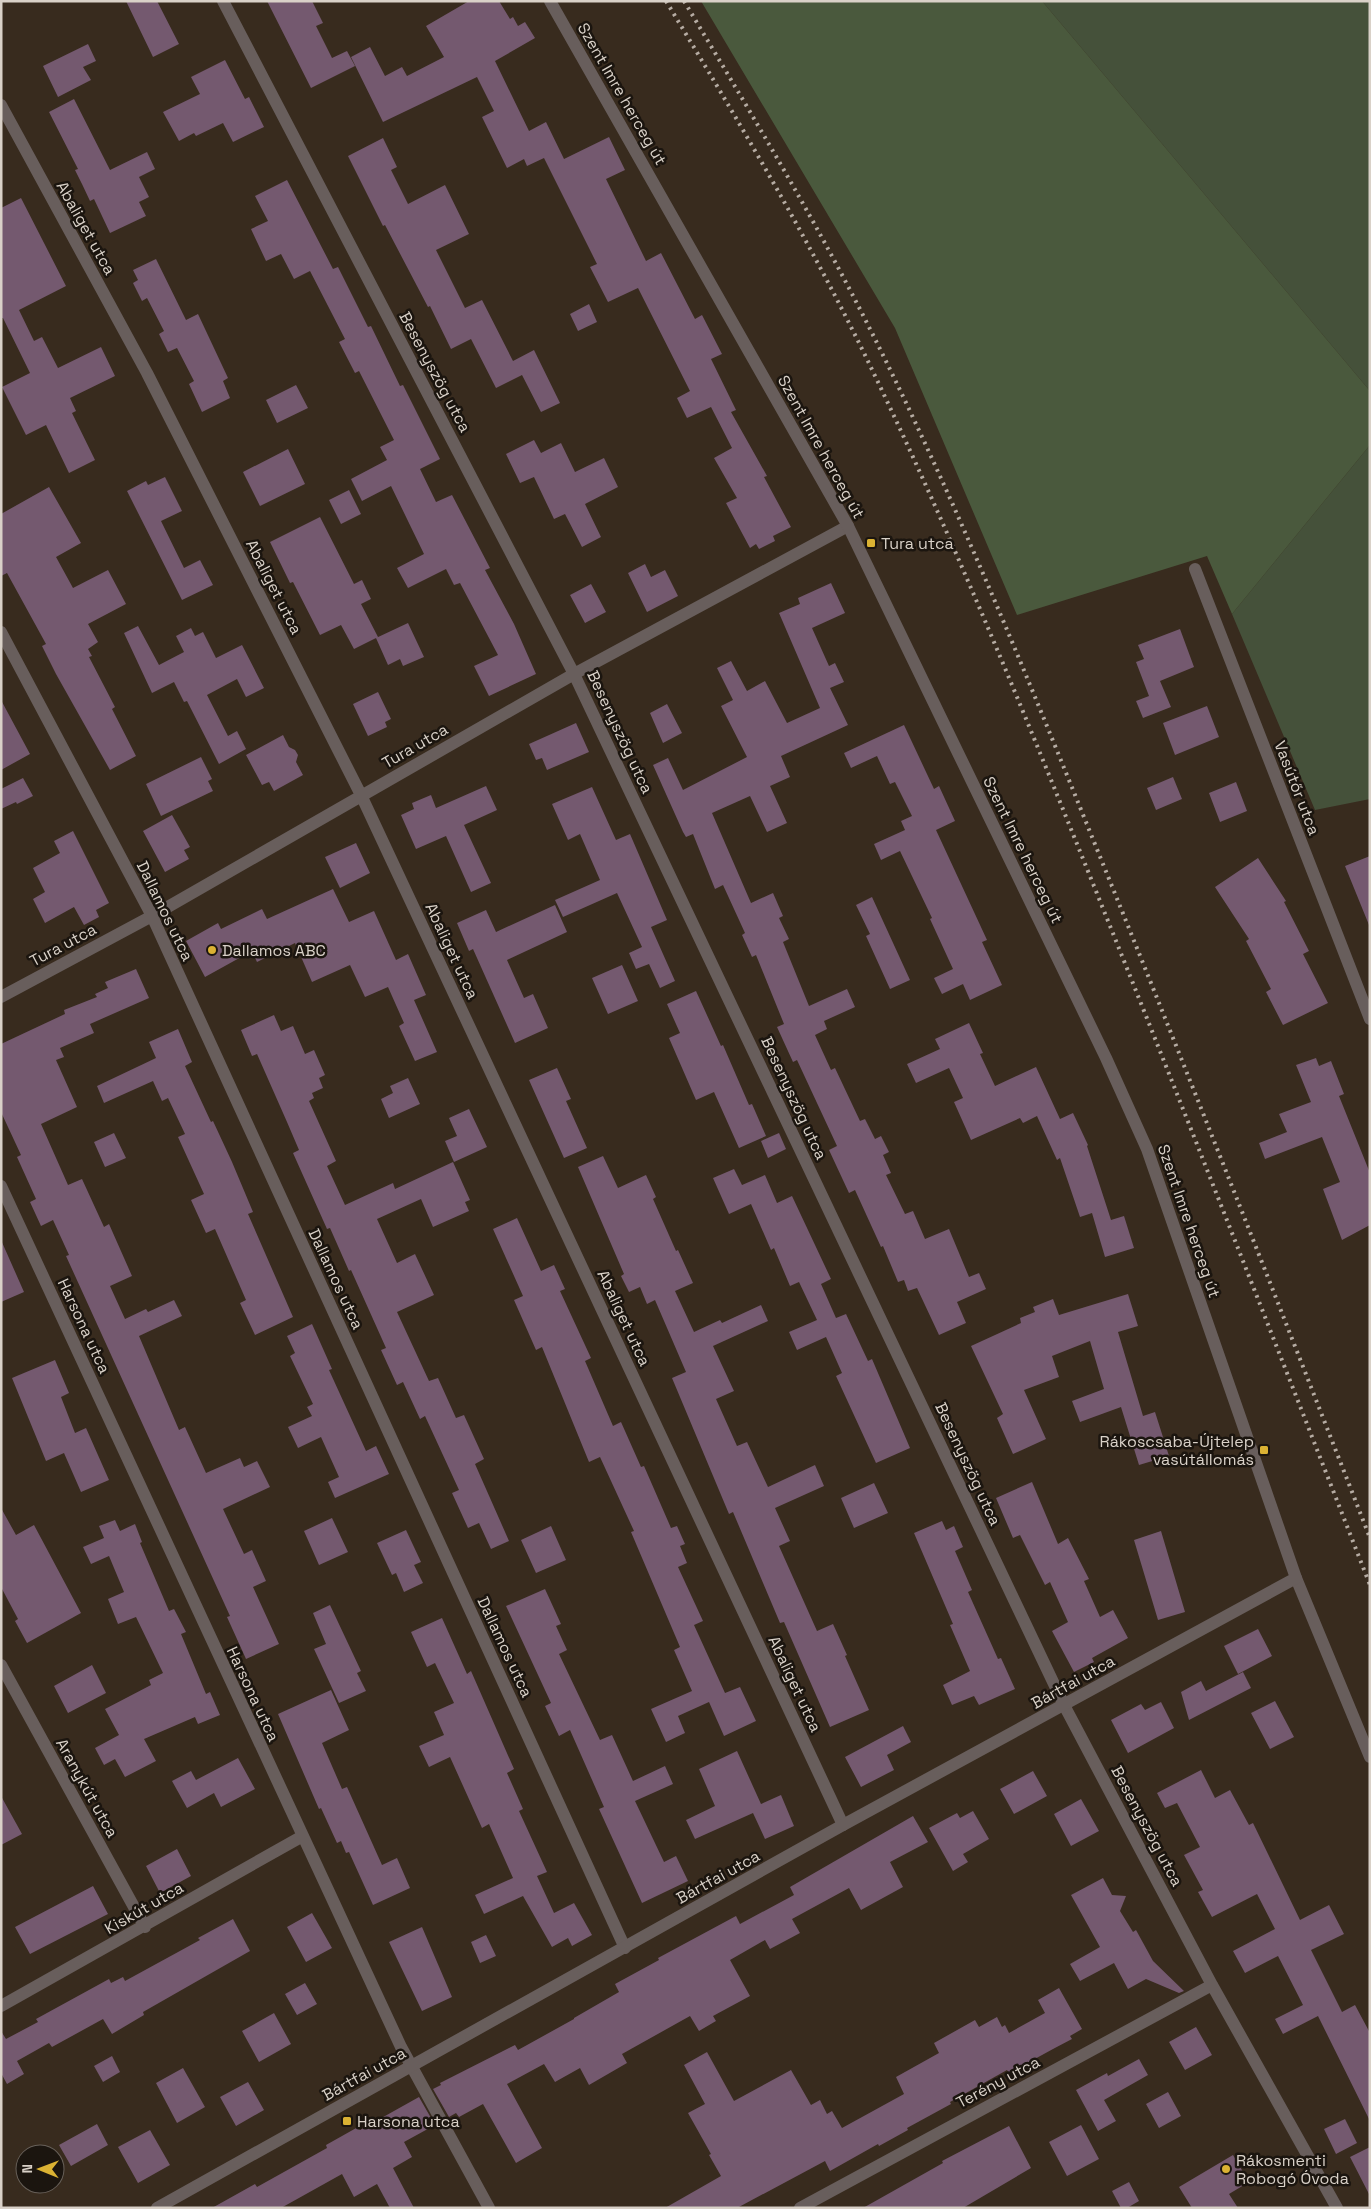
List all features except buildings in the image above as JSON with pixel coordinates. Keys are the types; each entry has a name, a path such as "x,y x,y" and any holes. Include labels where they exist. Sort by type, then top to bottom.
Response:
{"street":[{"name":"Besenyszög utca","path":"223,1 574,674 1064,1705 1212,1985 1337,2208"},
{"name":"Szent Imre herceg út","path":"550,1 848,526 1106,1058 1147,1149 1296,1578 1370,1757"},
{"name":"Abaliget utca","path":"1,105 146,373 362,795 843,1825"},
{"name":"Tura utca","path":"1,997 152,916 574,674 848,526"},
{"name":"Vasútőr utca","path":"1195,569 1370,1019"},
{"name":"Dallamos utca","path":"1,632 152,916 624,1948"},
{"name":"Harsona utca","path":"1,1186 301,1837 410,2067 489,2208"},
{"name":"Bártfai utca","path":"157,2208 843,1825 1296,1578"},
{"name":"Aranykút utca","path":"1,1665 145,1927"},
{"name":"Kiskút utca","path":"1,2006 145,1927 301,1837"},
{"name":"Terény utca","path":"800,2208 1212,1985"}],"green space":[{"path":"701,1 1042,1 1370,391 1370,445 1232,614 1207,556 1017,615 895,328"},
{"path":"1042,1 1370,1 1370,391"},
{"path":"1370,445 1370,799 1315,810 1232,614"}],"railway":[{"path":"666,1 743,130 817,262 863,351 928,489 1018,699 1075,840 1205,1163 1370,1585"},
{"path":"684,1 831,254 876,341 938,471 1023,669 1139,952 1370,1538"}],"place":[{"name":"Tura utca","path":"871,543"},
{"name":"Dallamos ABC","path":"212,950"},
{"name":"Rákoscsaba-Újtelep vasútállomás","path":"1264,1450"},
{"name":"Harsona utca","path":"347,2121"},
{"name":"Rákosmenti Robogó Óvoda","path":"1226,2169"}]}
